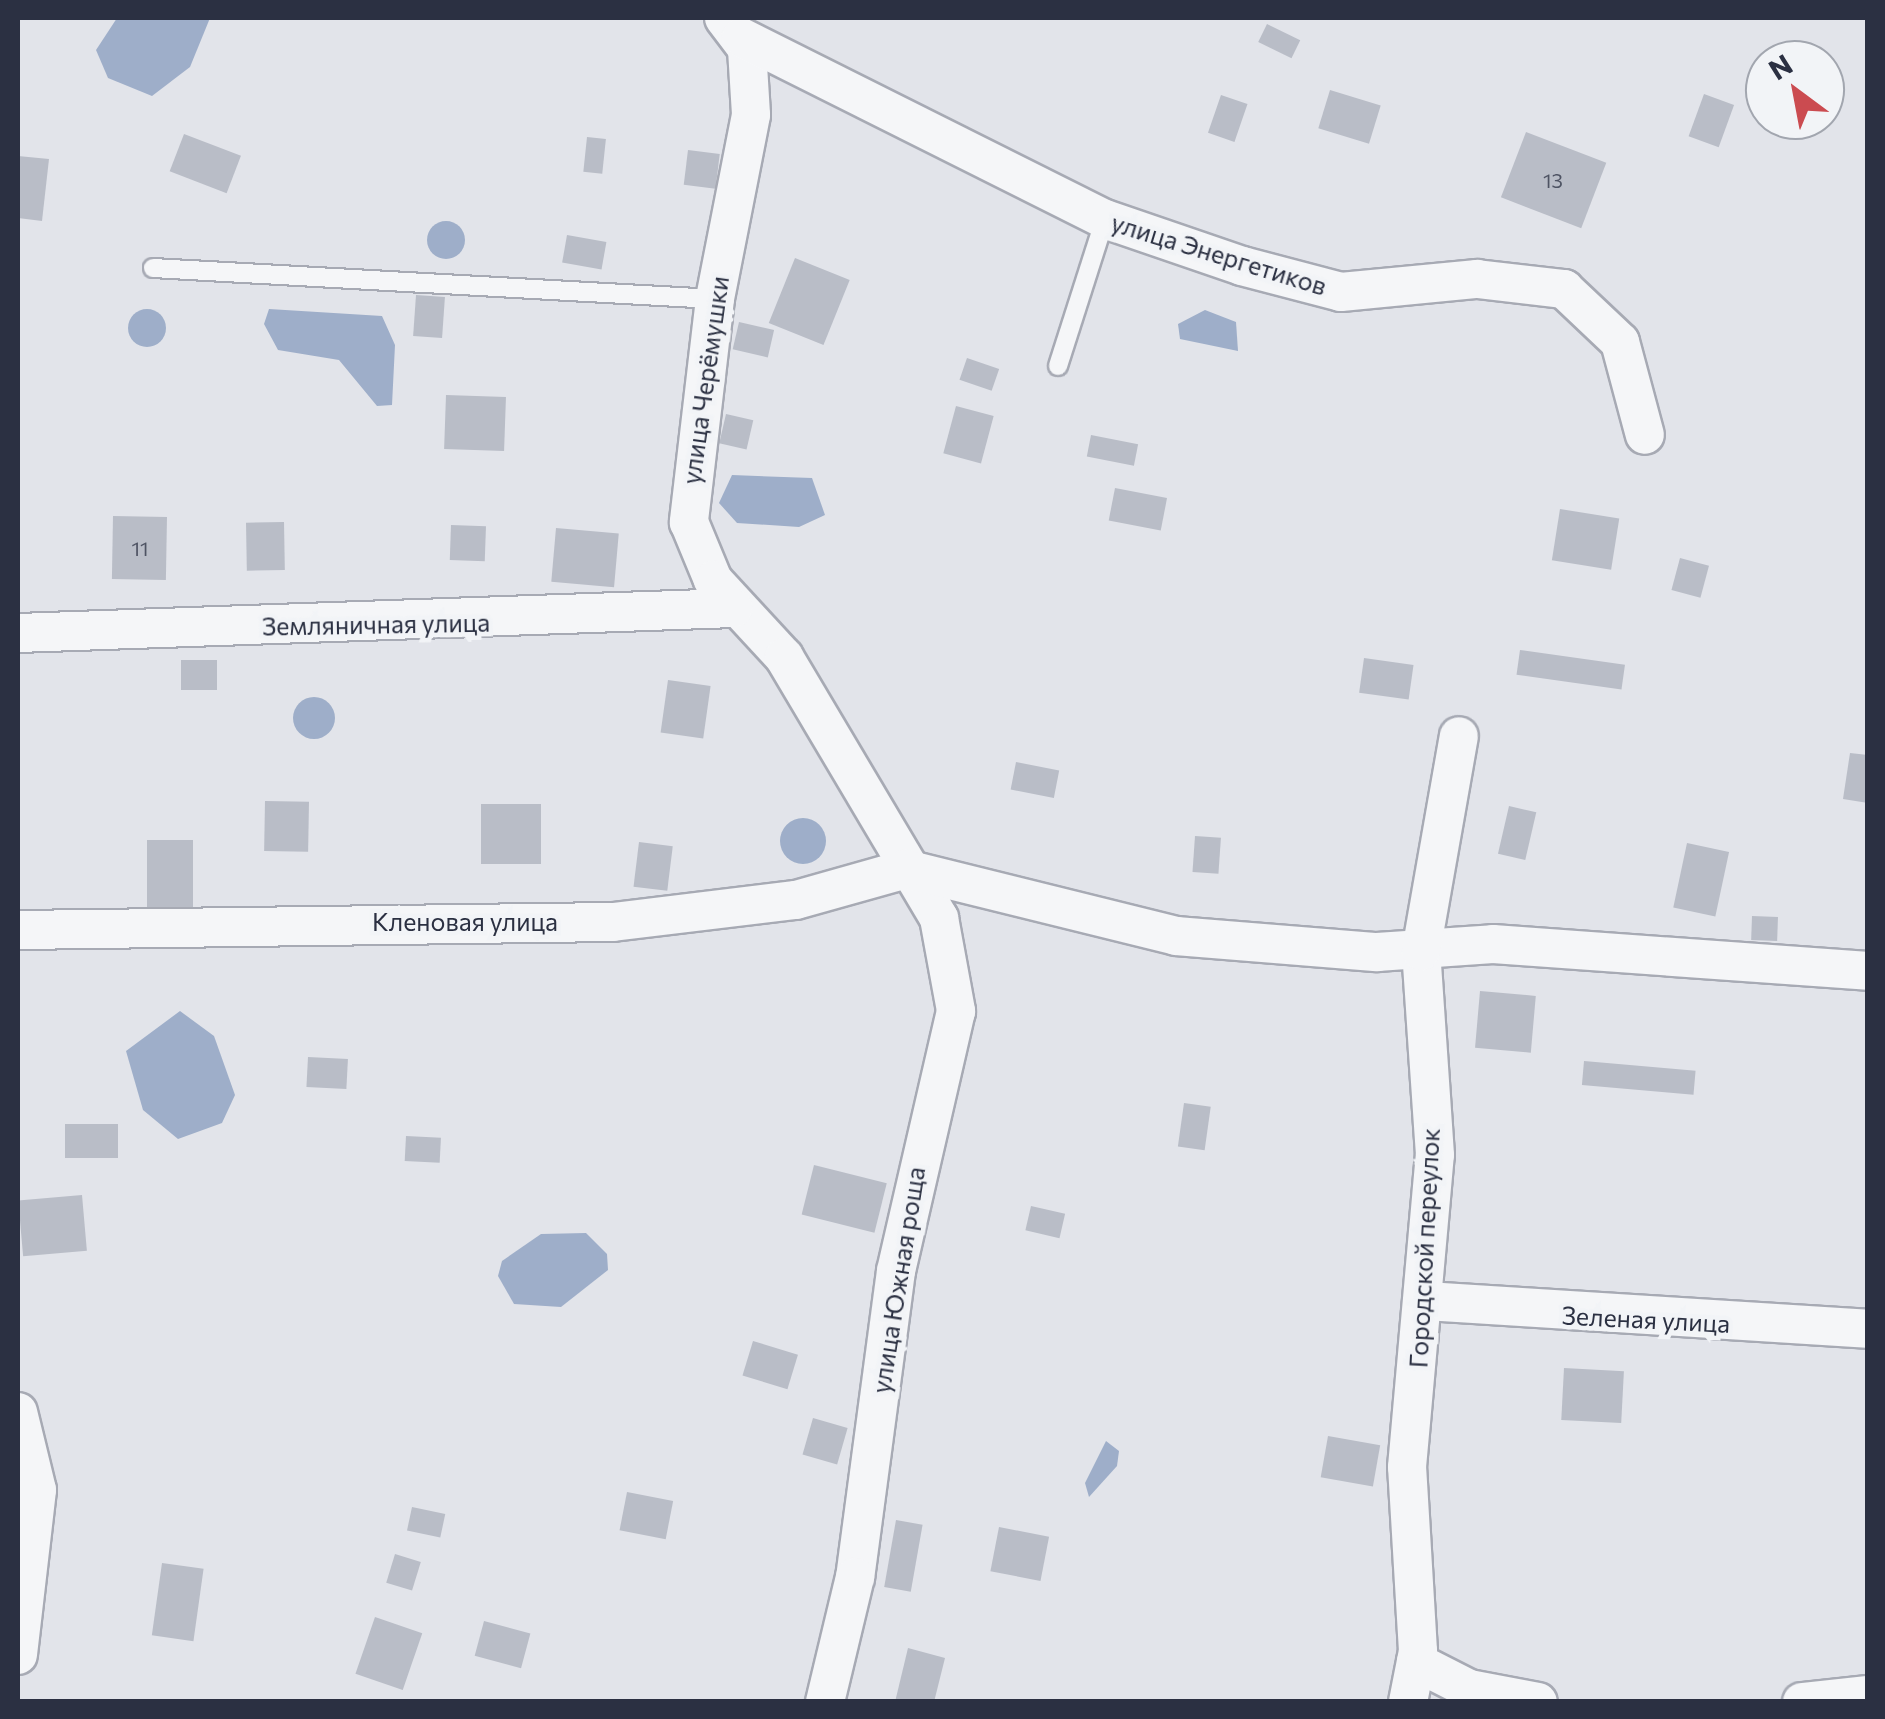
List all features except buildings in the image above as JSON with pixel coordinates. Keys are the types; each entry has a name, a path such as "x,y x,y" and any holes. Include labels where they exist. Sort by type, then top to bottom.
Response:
{"street":[{"name":"улица Энергетиков","path":"733,28 1105,219 1342,292 1477,279 1564,289 1620,342 1646,435"},
{"name":"улица Черёмушки","path":"733,28 751,114 715,299 689,522 734,608 784,657 906,870"},
{"name":"Земляничная улица","path":"18,632 734,608"},
{"name":"Городской переулок","path":"1408,1702 1416,1662 1408,1467 1425,1301 1434,1155 1422,952 1459,736"},
{"name":"Кленовая улица","path":"18,930 633,921 796,900 906,870"},
{"path":"906,870 1176,936 1422,952 1493,944 1868,971"},
{"name":"улица Южная роща","path":"824,1702 856,1577 896,1272 956,1011 939,918 906,870"},
{"name":"Зеленая улица","path":"1425,1301 1868,1329"},
{"path":"18,1412 37,1490 18,1655"},
{"path":"1416,1662 1469,1689 1538,1702"},
{"path":"1802,1702 1868,1695"}],"lane":[{"path":"1058,366 1105,219"},
{"path":"153,268 715,299"}],"water":[{"path":"117,18 210,18 190,67 152,96 108,78 96,50"},
{"path":"446,221 460,226 465,240 460,254 446,259 432,254 427,240 432,226"},
{"path":"147,309 161,314 166,328 161,342 147,347 133,342 128,328 133,314"},
{"path":"269,309 382,316 395,345 392,405 377,406 339,360 278,350 264,324"},
{"path":"1205,310 1236,322 1238,351 1180,339 1178,324"},
{"path":"732,475 812,478 825,515 799,527 737,523 719,503"},
{"path":"314,697 329,703 335,718 329,733 314,739 299,733 293,718 299,703"},
{"path":"803,818 820,824 826,841 820,858 803,864 786,858 780,841 786,824"},
{"path":"180,1011 214,1036 235,1095 222,1123 178,1139 143,1110 126,1051"},
{"path":"586,1233 607,1254 608,1270 561,1307 514,1304 498,1276 502,1261 541,1234"},
{"path":"1106,1441 1119,1451 1117,1466 1089,1497 1085,1483"}]}
